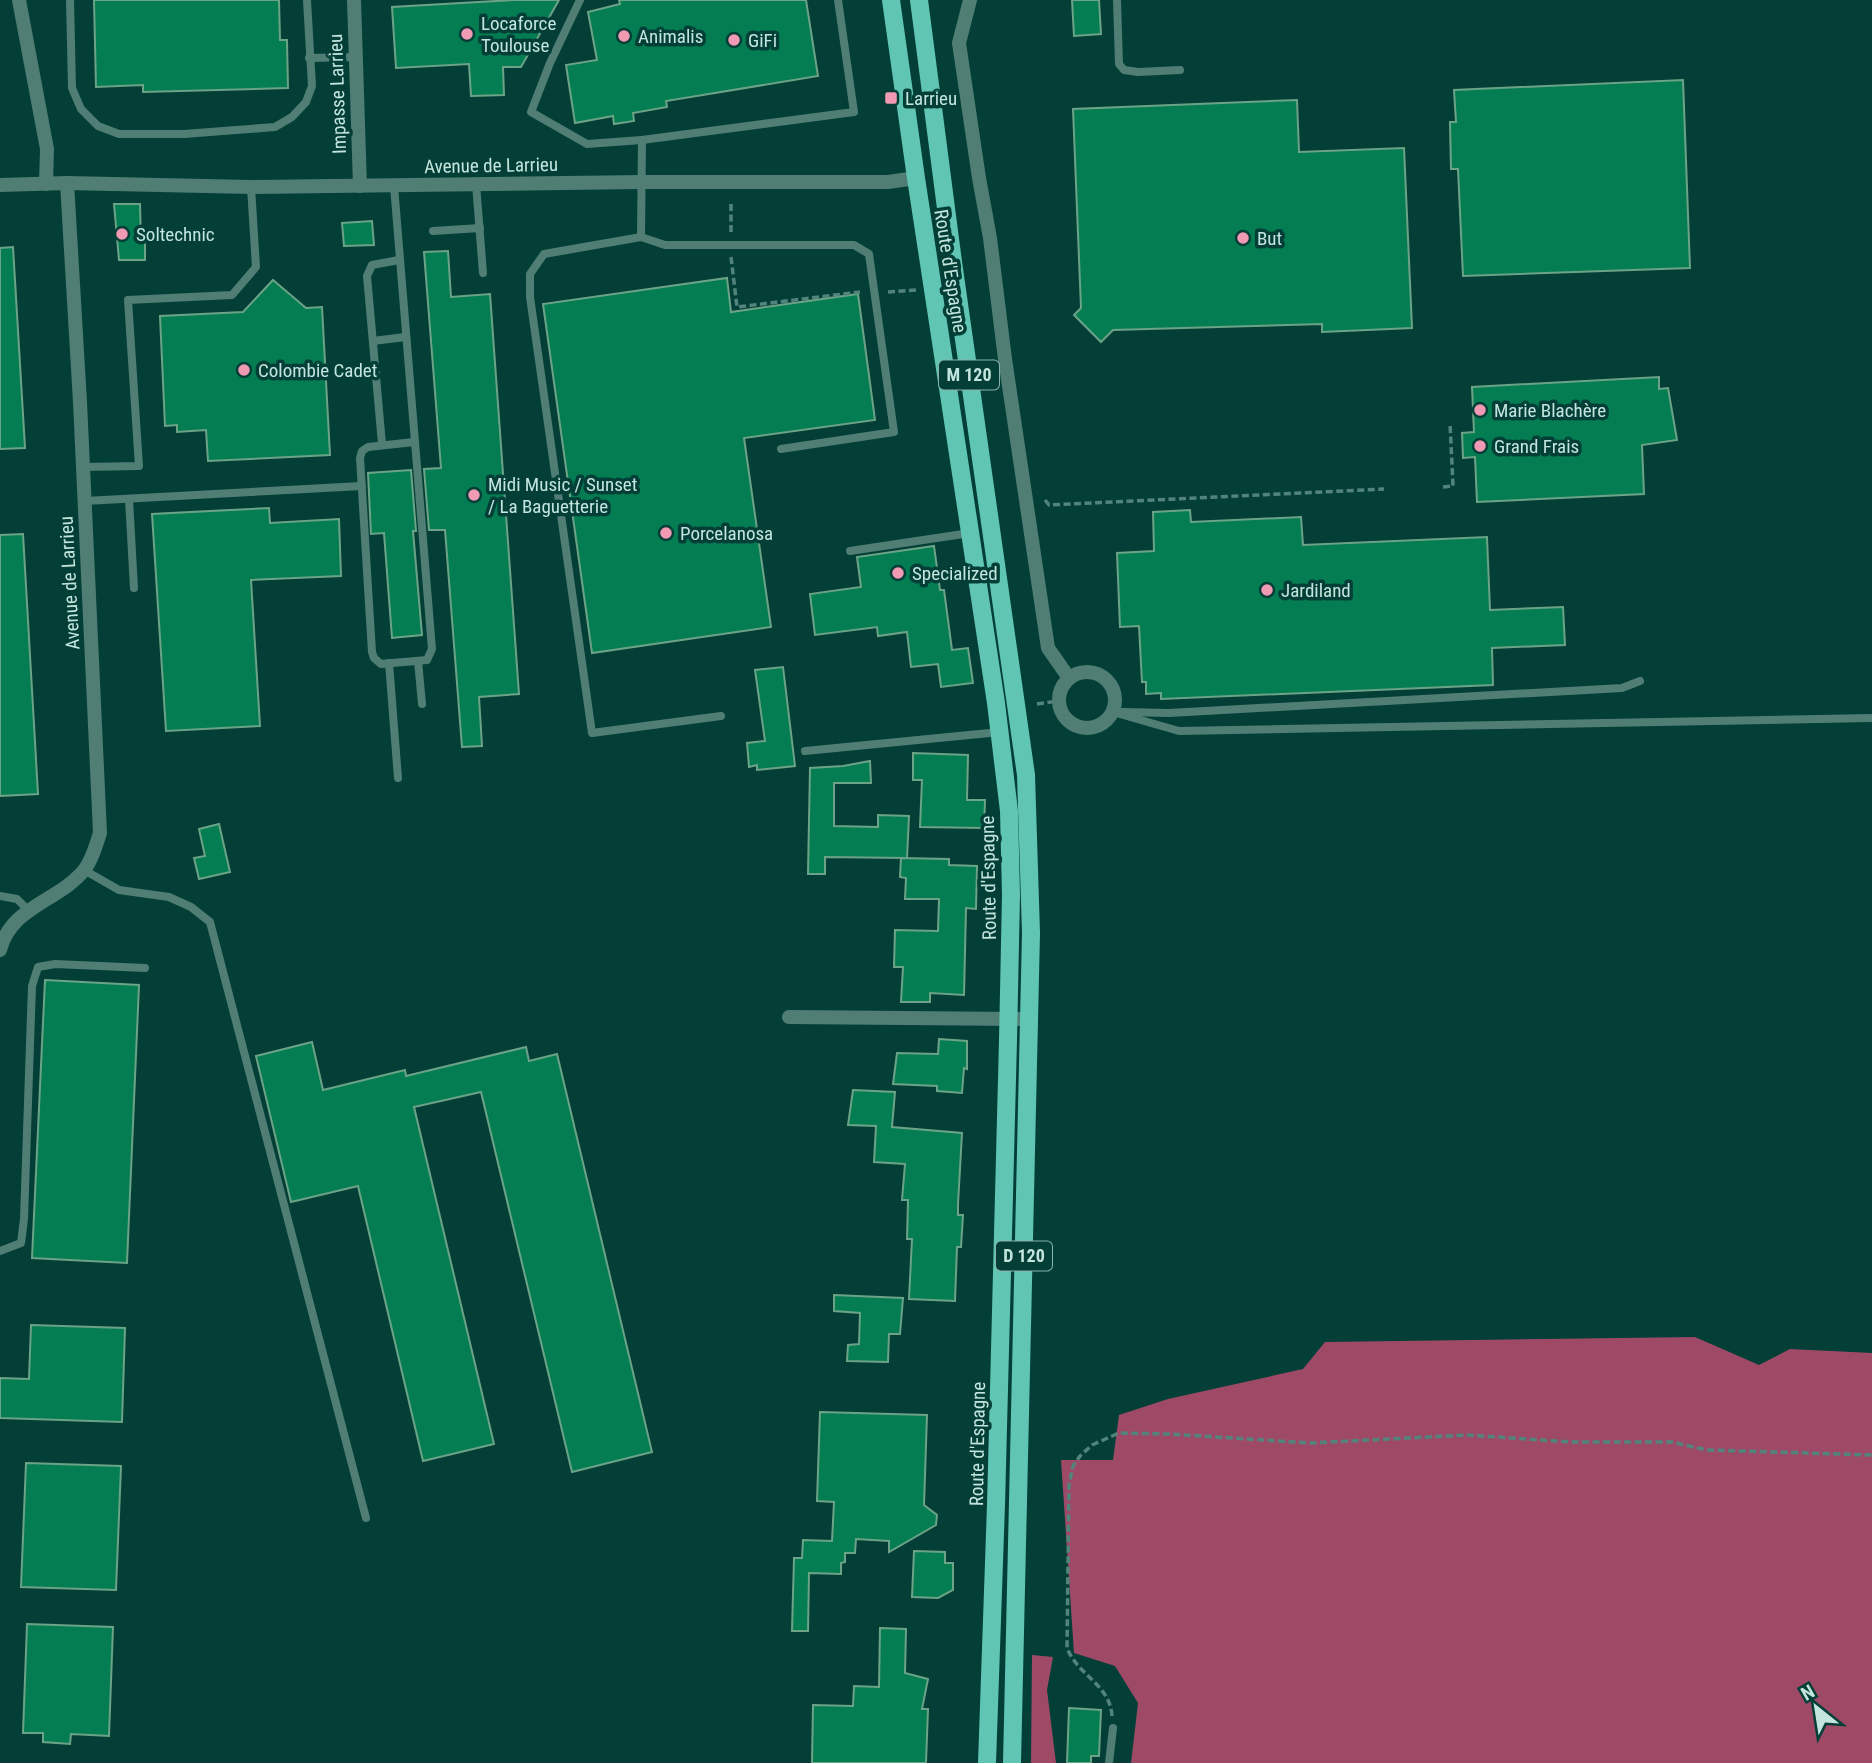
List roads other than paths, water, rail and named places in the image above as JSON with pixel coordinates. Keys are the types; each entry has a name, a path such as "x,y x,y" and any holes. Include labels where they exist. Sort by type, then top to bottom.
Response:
{"main road":[{"name":"Route d'Espagne","path":"891,0 1001,741 1009,825 1011,895 987,1763"},
{"name":"Route d'Espagne","path":"919,0 1022,749 1030,865 1012,1763"}],"street":[{"path":"19,0 47,149 46,184"},
{"name":"Impasse Larrieu","path":"354,0 360,186"},
{"path":"970,0 959,43 990,239 1005,359 1048,648 1069,678"},
{"name":"Avenue de Larrieu","path":"0,185 66,183 251,187 394,186 888,182 916,178"},
{"name":"Avenue de Larrieu","path":"66,183 100,813 100,833 84,870"},
{"path":"1089,672 1100,674 1109,681 1116,701 1113,712 1105,722 1094,728 1082,728 1070,723 1062,713 1059,701 1061,689 1069,678 1078,673 1089,672"},
{"path":"0,950 12,925 28,910 84,870"},
{"path":"789,1017 1029,1019"}],"lane":[{"path":"70,0 72,88 81,109 98,126 119,134 184,134 275,127 292,117 306,102 312,86 307,0"},
{"path":"580,0 550,63 531,112 587,144 642,140 854,111 838,0"},
{"path":"1117,0 1119,64 1124,70 1180,70"},
{"path":"309,58 356,57"},
{"path":"641,237 642,140"},
{"path":"476,184 483,273"},
{"path":"394,186 432,649 427,660 377,662 372,652 360,457 362,451 368,447 414,442"},
{"path":"83,467 139,466 128,300 232,295 256,267 251,187"},
{"path":"433,231 480,228"},
{"path":"721,716 592,733 530,297 530,274 544,254 641,237 665,245 854,245 869,254 894,432 781,449"},
{"path":"382,444 368,271 372,265 399,260"},
{"path":"373,341 405,337"},
{"path":"85,501 362,486"},
{"path":"129,499 134,588"},
{"path":"850,551 970,533"},
{"path":"418,661 422,704"},
{"path":"390,663 398,778"},
{"path":"1113,712 1169,713 1622,688 1640,681"},
{"path":"1113,712 1179,731 1872,718"},
{"path":"805,751 1001,741"},
{"path":"84,870 118,890 169,897 191,906 210,922 366,1518"},
{"path":"0,896 18,899 28,910"},
{"path":"0,1251 22,1243 32,986 38,967 55,964 145,968"},
{"path":"1108,1763 1113,1728"}],"place":[{"name":"Locaforce Toulouse","path":"467,34"},
{"name":"Animalis","path":"624,36"},
{"name":"GiFi","path":"734,40"},
{"name":"Larrieu","path":"891,98"},
{"name":"Soltechnic","path":"122,234"},
{"name":"But","path":"1243,238"},
{"name":"Colombie Cadet","path":"244,370"},
{"name":"Marie Blachère","path":"1480,410"},
{"name":"Grand Frais","path":"1480,446"},
{"name":"Midi Music / Sunset / La Baguetterie","path":"474,495"},
{"name":"Porcelanosa","path":"666,533"},
{"name":"Specialized","path":"898,573"},
{"name":"Jardiland","path":"1267,590"}]}
